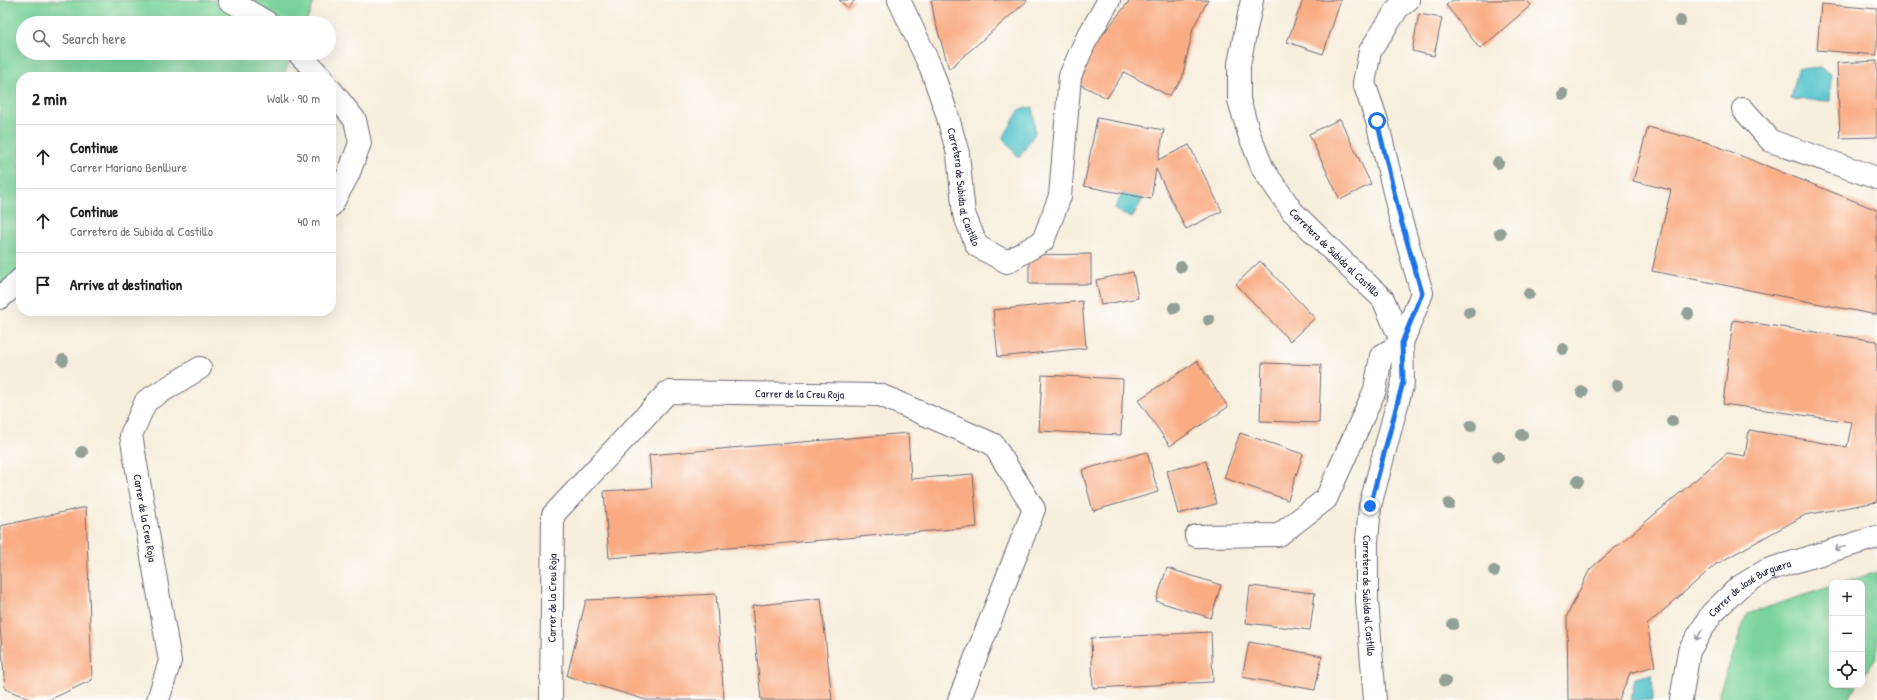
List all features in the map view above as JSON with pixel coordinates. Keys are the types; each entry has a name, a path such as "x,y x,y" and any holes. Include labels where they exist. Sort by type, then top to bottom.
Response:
{"street":[{"path":"229,0 256,16"},
{"name":"Carretera de Subida al Castillo","path":"899,0 931,68 947,114 958,154 964,214 977,246 1006,262 1043,241 1060,196 1070,76 1084,42 1109,0"},
{"name":"Carretera de Subida al Castillo","path":"1252,0 1239,64 1239,100 1249,134 1263,169 1293,212 1383,299 1402,343 1403,382 1370,506 1367,541 1367,601 1375,700"},
{"path":"1196,536 1279,535 1326,499 1375,390 1382,356 1402,343 1422,293 1400,217 1377,121 1364,83 1370,51 1398,8 1408,0"},
{"path":"305,60 316,72"},
{"path":"336,96 355,120 360,143 348,175 336,197"},
{"path":"1743,109 1771,142 1877,178"},
{"path":"0,298 16,284"},
{"name":"Carrer de la Creu Roja","path":"158,700 170,661 131,435 146,401 200,368"},
{"name":"Carrer de la Creu Roja","path":"551,700 553,515 668,392 880,394 993,444 1034,509 959,700"},
{"name":"Carrer de José Burguera","path":"1681,700 1689,651 1712,613 1739,587 1767,570 1877,537"}],"green space":[{"path":"0,0 315,0 309,16 16,16 16,60 290,60 285,72 16,72 16,291 0,301"},
{"path":"1877,572 1877,657 1865,674 1865,580 1852,580"},
{"path":"1829,587 1829,688 1855,688 1847,700 1719,700 1719,693 1747,614"}],"water":[{"path":"1820,67 1831,75 1830,101 1791,99 1798,69"},
{"path":"1033,107 1035,133 1019,158 1003,138 1020,109"},
{"path":"1128,183 1146,193 1132,218 1114,209"},
{"path":"1652,674 1653,700 1631,700 1635,678"}],"building":[{"path":"839,0 855,0 848,8"},
{"path":"931,0 1027,1 949,69 935,21"},
{"path":"1130,0 1208,0 1193,28 1182,79 1169,96 1124,72 1107,98 1073,81 1088,53"},
{"path":"1303,0 1341,0 1323,54 1287,42"},
{"path":"1453,0 1526,0 1531,5 1480,49 1446,5"},
{"path":"1821,4 1877,9 1877,55 1817,50"},
{"path":"1419,14 1442,18 1434,56 1412,51"},
{"path":"1877,61 1877,137 1840,138 1837,63"},
{"path":"1097,118 1164,130 1158,160 1189,145 1222,211 1186,229 1156,169 1151,199 1084,186"},
{"path":"1340,119 1371,184 1340,200 1309,134"},
{"path":"1648,127 1709,143 1877,210 1877,315 1652,271 1671,190 1633,181"},
{"path":"1091,254 1091,284 1029,284 1029,255"},
{"path":"1260,261 1315,318 1290,341 1236,284"},
{"path":"1133,272 1138,298 1101,305 1096,280"},
{"path":"1082,301 1086,348 998,357 993,310"},
{"path":"1733,320 1877,341 1877,502 1805,515 1715,565 1647,625 1655,666 1630,673 1619,700 1568,700 1567,616 1590,569 1727,453 1745,456 1749,430 1847,447 1852,422 1723,404"},
{"path":"1197,361 1228,407 1170,446 1138,400"},
{"path":"1262,363 1321,365 1319,423 1260,421"},
{"path":"1042,375 1123,379 1121,435 1039,431"},
{"path":"908,433 911,479 973,474 977,527 609,558 604,491 652,488 649,455"},
{"path":"1240,433 1303,454 1288,500 1224,478"},
{"path":"1147,452 1158,492 1093,511 1082,470"},
{"path":"1206,461 1216,504 1178,514 1167,471"},
{"path":"86,507 92,680 49,700 32,700 5,689 0,626 0,526"},
{"path":"1167,568 1221,585 1211,618 1156,601"},
{"path":"1250,586 1315,593 1310,630 1246,623"},
{"path":"716,594 724,700 646,700 567,676 586,600"},
{"path":"821,598 832,700 761,700 752,606"},
{"path":"1211,632 1213,682 1093,688 1091,638"},
{"path":"1249,642 1322,656 1315,690 1242,677"}],"route":[{"path":"1370,506 1403,382 1402,343 1422,293 1400,217 1377,121"}]}
